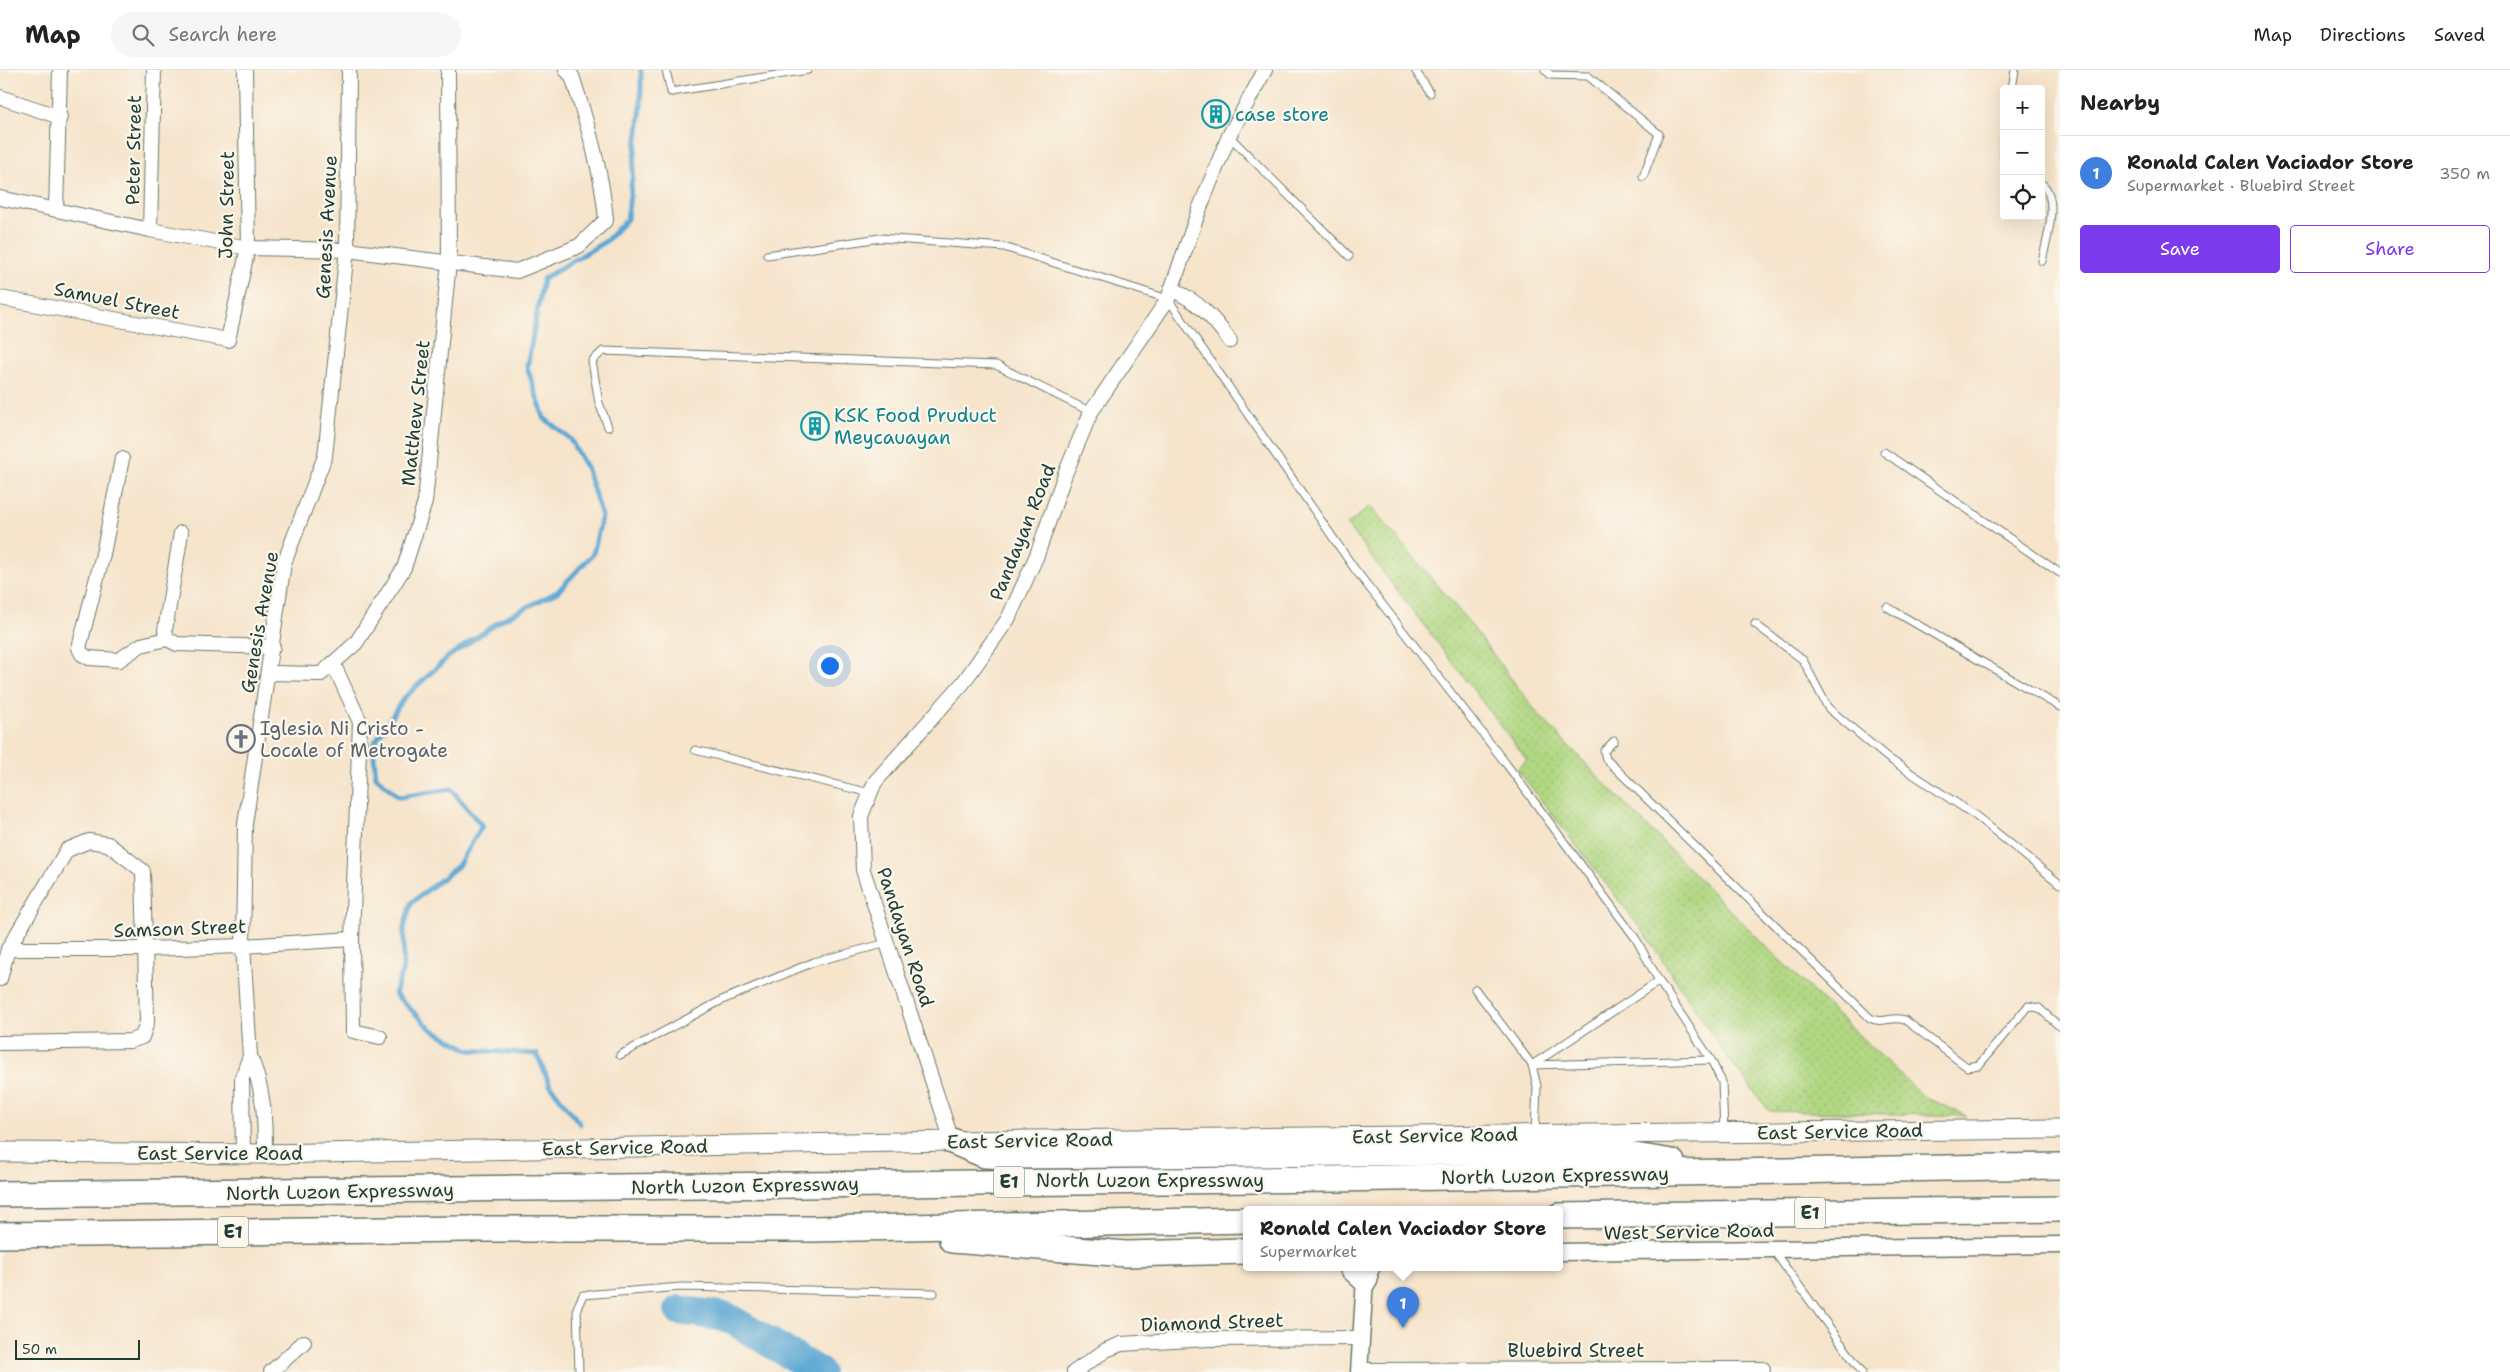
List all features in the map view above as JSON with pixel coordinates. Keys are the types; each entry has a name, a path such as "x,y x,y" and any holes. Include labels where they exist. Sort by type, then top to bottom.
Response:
{"highway":[{"path":"952,1141 985,1155 1012,1156 1604,1150 1731,1172"},
{"name":"North Luzon Expressway","path":"0,1194 1335,1179 2060,1166"},
{"name":"E1","path":"1563,1216 2060,1209"},
{"name":"North Luzon Expressway","path":"0,1235 466,1229 812,1229 1243,1220"},
{"path":"812,1229 1126,1254 1243,1251"}],"main road":[{"name":"East Service Road","path":"0,1152 265,1154 952,1141 2060,1129"}],"street":[{"path":"56,209 60,70"},
{"name":"Peter Street","path":"150,230 154,70"},
{"name":"John Street","path":"228,340 248,248 245,70"},
{"name":"Genesis Avenue","path":"243,1154 242,1078 250,1056 243,946 245,824 273,647 284,563 325,456 347,250 349,70"},
{"name":"Matthew Street","path":"269,673 321,674 356,643 404,568 425,502 449,262 448,70"},
{"path":"0,198 150,230 248,248 347,250 517,271 579,246 606,220 604,190 588,126 572,76 566,70"},
{"name":"Pandayan Road","path":"952,1141 863,870 861,816 875,782 963,683 1008,619 1038,555 1065,474 1091,412 1170,294 1199,210 1229,136 1265,70"},
{"path":"0,97 60,117"},
{"path":"1170,294 1190,297 1213,317 1230,340"},
{"name":"Samuel Street","path":"0,298 228,340"},
{"path":"122,459 103,554 79,648 82,654 89,658 119,660 141,644 167,639 177,644 273,647"},
{"path":"167,639 165,630 182,533"},
{"path":"333,664 360,722 352,939 353,1030 380,1037"},
{"path":"0,980 8,949 67,850 88,841 108,844 143,871 147,1022 142,1037 130,1041 0,1043"},
{"name":"Samson Street","path":"8,949 146,949 243,946 352,939"},
{"path":"250,1056 260,1081 265,1113 265,1154"},
{"name":"West Service Road","path":"1563,1252 2060,1244"},
{"path":"1359,1371 1363,1271"},
{"name":"Diamond Street","path":"1074,1372 1106,1350 1121,1344 1209,1339 1360,1338"},
{"path":"271,1372 304,1342"},
{"name":"Bluebird Street","path":"1359,1371 1763,1369"}],"lane":[{"path":"666,70 671,92 808,70"},
{"path":"1415,70 1430,93"},
{"path":"1545,70 1550,75 1588,76 1659,134 1643,177"},
{"path":"2013,85 2015,70"},
{"path":"1229,136 1349,256"},
{"path":"2042,261 2053,205 2053,195 2048,186 2045,185"},
{"path":"767,255 880,238 1004,247 1170,294 1354,568 1507,765 1630,931 1711,1060 1722,1082 1724,1132"},
{"path":"608,427 599,403 592,361 604,351 996,365 1091,412"},
{"path":"1884,452 2060,573"},
{"path":"1888,607 2060,707"},
{"path":"1755,624 1802,660 1828,708 1888,758 1976,816 2060,884"},
{"path":"1614,741 1604,751 1606,759 1870,1018 1880,1022 1895,1018 1904,1020 1966,1067 1973,1068 1979,1065 2028,1006 2039,1008 2060,1027"},
{"path":"695,750 870,794"},
{"path":"620,1055 722,1000 814,962 887,943"},
{"path":"1532,1064 1660,981"},
{"path":"1475,990 1532,1064 1538,1086 1535,1134"},
{"path":"1532,1064 1711,1060"},
{"path":"1773,1250 1862,1372"},
{"path":"579,1372 577,1308 583,1295 681,1287 934,1293"}],"green space":[{"path":"1370,506 1468,621 1538,714 1594,772 1763,944 1924,1097 1967,1116 1769,1111 1724,1053 1647,937 1517,769 1527,760 1347,525"}],"waterway":[{"path":"580,1124 550,1085 537,1054 469,1050 431,1029 395,994 403,968 404,927 411,903 458,866 482,826 451,789 399,797 376,777 373,745 403,699 448,657 503,619 557,592 593,554 602,516 586,467 570,439 544,418 527,367 543,279 606,241 627,219 641,107 641,70"},
{"path":"679,1310 727,1317 819,1372"}],"place":[{"name":"case store","path":"1216,114"},
{"name":"KSK Food Pruduct Meycauayan","path":"815,426"},
{"name":"Iglesia Ni Cristo - Locale of Metrogate","path":"241,739"},
{"name":"Ronald Calen Vaciador Store","path":"1403,1328"}]}
